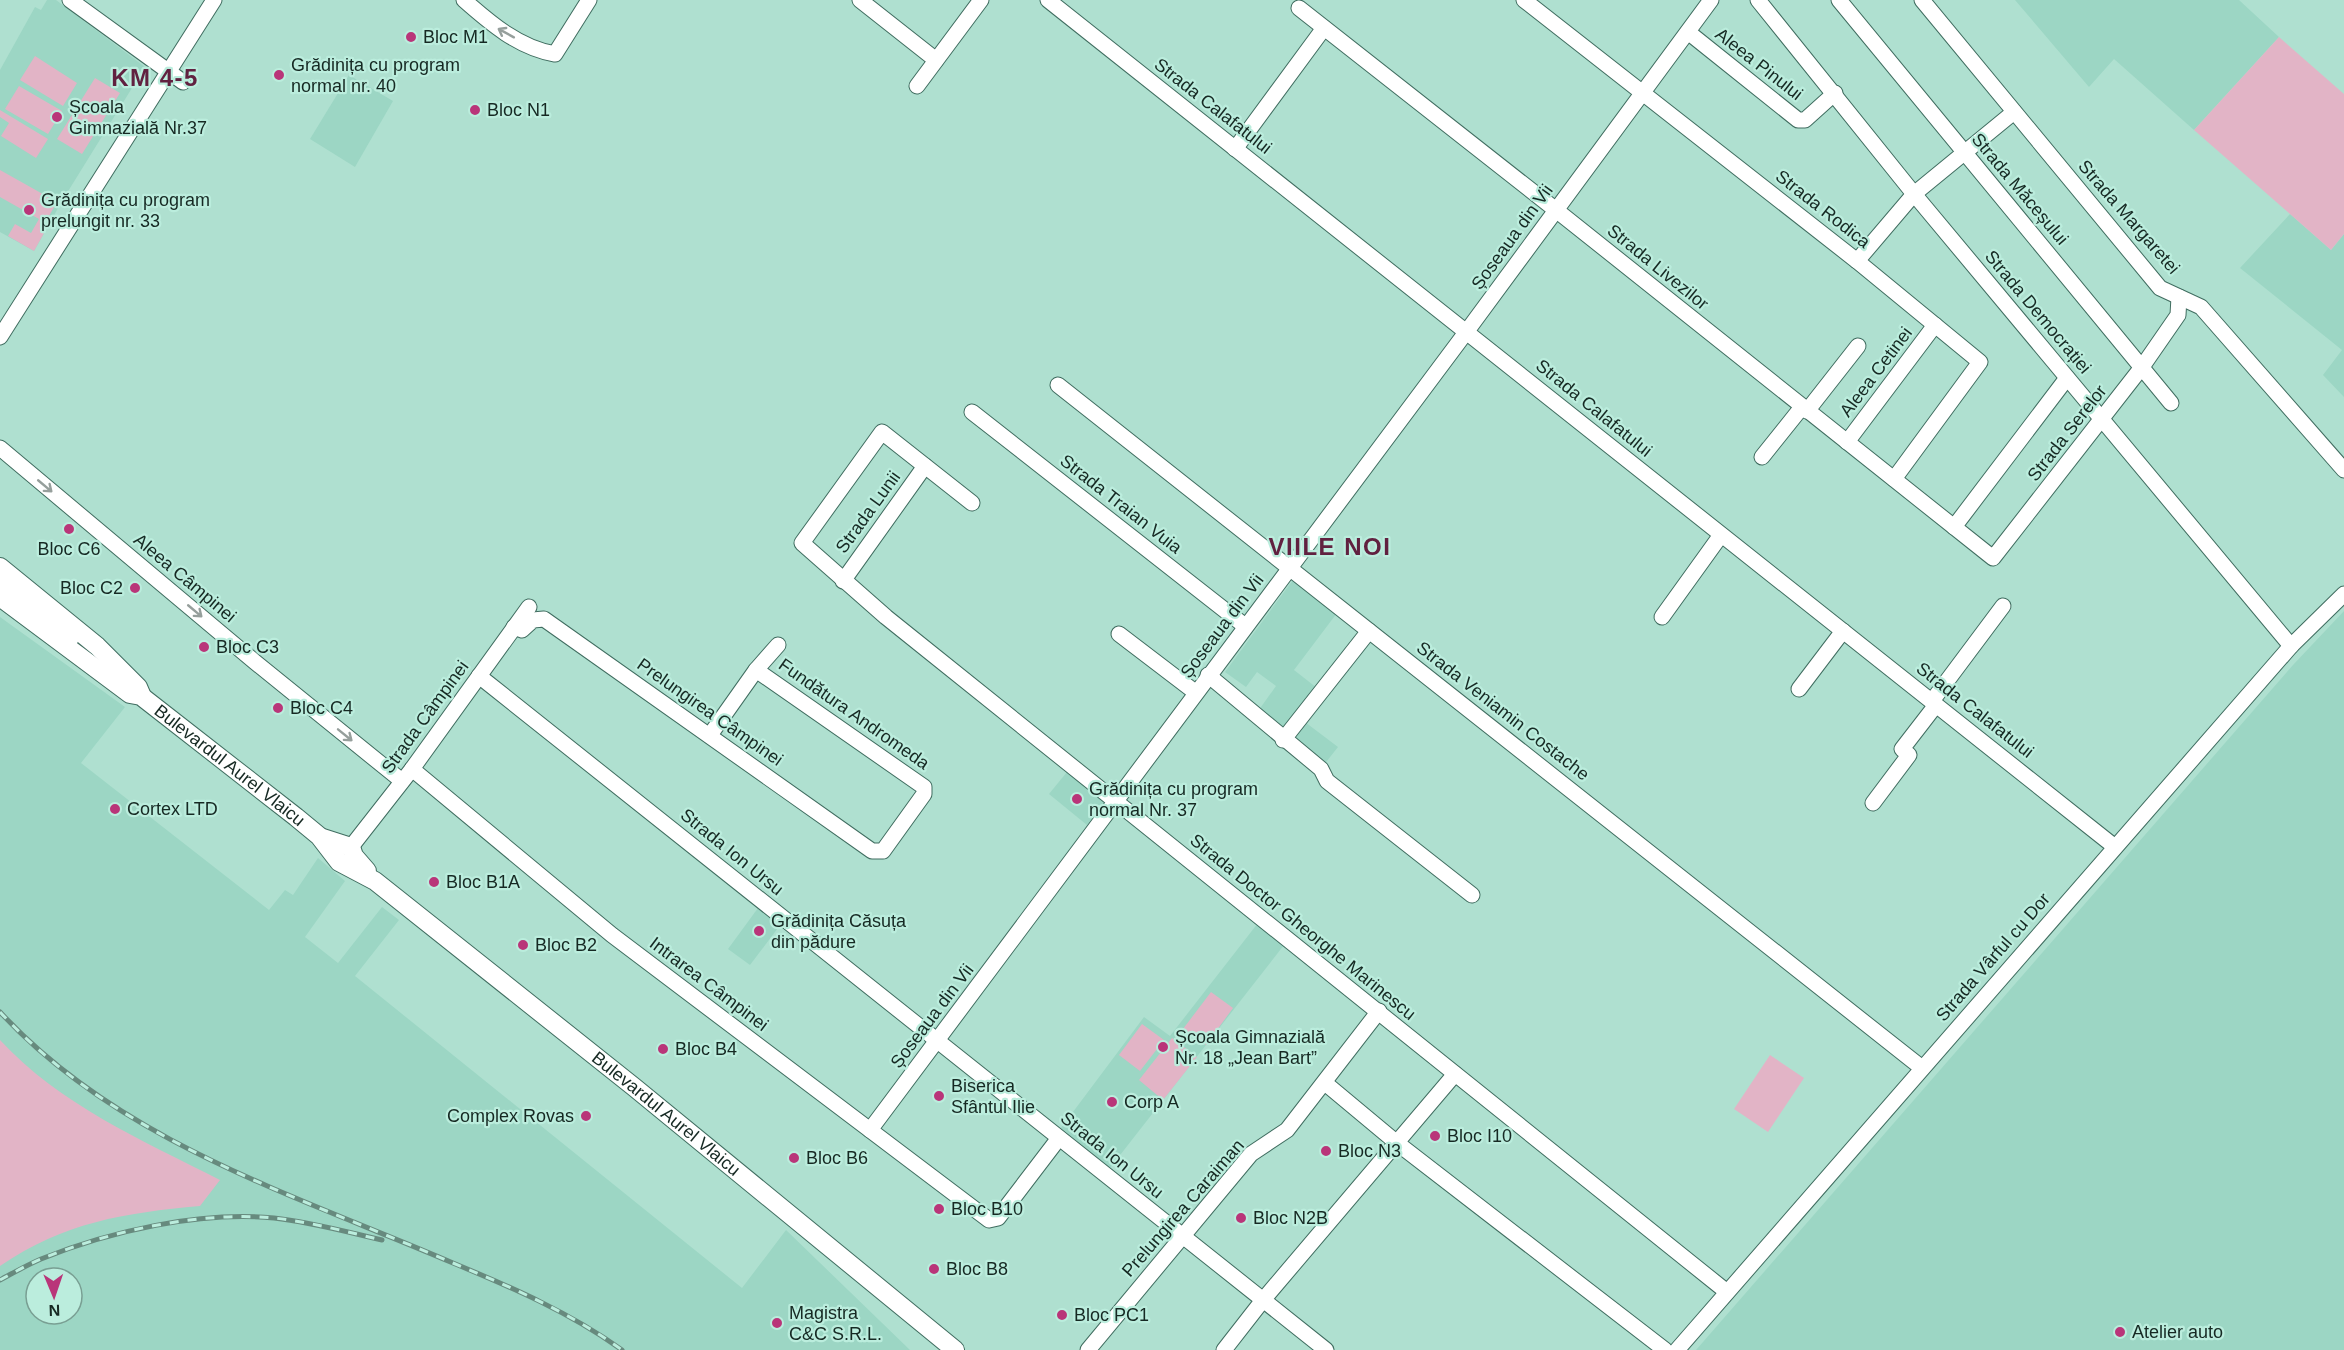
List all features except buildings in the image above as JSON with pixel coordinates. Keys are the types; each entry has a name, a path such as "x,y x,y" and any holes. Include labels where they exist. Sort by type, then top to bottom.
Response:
{"main road":[{"name":"Bulevardul Aurel Vlaicu","path":"0,567 97,646 138,687 141,696"},
{"name":"Bulevardul Aurel Vlaicu","path":"0,597 130,694 141,696 319,836 346,854 375,881 634,1087 955,1350"}],"street":[{"path":"70,0 183,82"},
{"path":"0,337 214,0"},
{"path":"464,0 495,27 539,51 555,54 589,0"},
{"path":"860,0 936,60"},
{"name":"Strada Calafatului","path":"1048,0 2115,847"},
{"name":"Strada Rodica","path":"1524,0 1857,261 1980,362 1894,479"},
{"name":"Șoseaua din Vii","path":"870,1130 1116,802 1195,692 1467,331 1711,0"},
{"name":"Strada Democrației","path":"1758,0 1914,194 2291,646"},
{"name":"Strada Măceșului","path":"1839,0 2171,402"},
{"name":"Strada Margaretei","path":"1922,0 2160,288 2201,307 2344,470"},
{"path":"916,86 975,2"},
{"name":"Strada Livezilor","path":"1299,8 1993,558"},
{"path":"1235,149 1324,28"},
{"name":"Aleea Pinului","path":"1688,32 1798,120 1805,120 1835,93"},
{"path":"1857,261 1914,194 2014,112"},
{"name":"Strada Serelor","path":"1993,558 2142,368 2178,315 2179,297"},
{"name":"Aleea Cetinei","path":"1847,442 1935,325"},
{"path":"1762,457 1858,346"},
{"path":"1954,527 2067,378"},
{"name":"Strada Veniamin Costache","path":"1058,385 1922,1068"},
{"name":"Strada Traian Vuia","path":"972,412 1245,626"},
{"name":"Strada Doctor Gheorghe Marinescu","path":"925,466 882,432 802,543 843,581 1727,1292"},
{"name":"Aleea Câmpinei","path":"0,448 264,670 407,775"},
{"path":"925,466 972,503"},
{"name":"Strada Lunii","path":"843,581 925,466"},
{"path":"1662,617 1721,535"},
{"name":"Bulevardul Aurel Vlaicu","path":"0,583 141,696"},
{"name":"Strada Vârful cu Dor","path":"1677,1350 2291,646 2344,594"},
{"path":"1873,803 1909,755 1902,749 2003,606"},
{"name":"Strada Câmpinei","path":"346,854 407,775 529,607"},
{"name":"Prelungirea Câmpinei","path":"514,627 522,630 533,620 544,620 872,850 883,851"},
{"path":"1283,740 1370,631"},
{"path":"1799,689 1843,631"},
{"path":"1119,634 1195,692"},
{"path":"710,735 756,670 778,645"},
{"name":"Fundătura Andromeda","path":"756,670 924,787 924,794 883,851"},
{"path":"1208,675 1321,770 1327,781 1472,895"},
{"name":"Strada Ion Ursu","path":"479,676 1326,1350"},
{"name":"Intrarea Câmpinei","path":"407,775 989,1220 998,1218 1059,1138"},
{"name":"Prelungirea Caraiman","path":"1088,1350 1251,1154 1287,1130 1378,1011"},
{"path":"1224,1350 1263,1300 1455,1074"},
{"path":"1325,1083 1397,1143 1665,1350"}],"shaded area":[{"name":"Școala Gimnazială Nr.37","path":"47,0 56,0 145,67 62,201 34,251 0,232 0,70 35,7 41,10"},
{"path":"2015,0 2239,0 2279,37 2194,130 2114,59 2089,87"},
{"path":"2279,37 2344,94 2344,234 2331,250 2194,130"},
{"path":"35,56 77,83 63,106 20,80"},
{"path":"349,75 393,101 355,167 310,139"},
{"path":"95,78 120,93 82,154 57,139"},
{"path":"19,86 62,111 48,134 5,109"},
{"path":"0,110 48,139 36,158 1,136 9,123 0,117"},
{"name":"Grădinița cu program prelungit nr. 33","path":"0,170 57,202 45,223 48,226 34,251 8,236 15,224 31,233 39,219 0,197"},
{"path":"2290,214 2331,250 2344,234 2344,397 2323,375 2342,350 2240,268"},
{"path":"1293,580 1337,613 1294,670 1317,688 1297,716 1338,747 1323,766 1256,714 1276,686 1257,672 1246,687 1225,672"},
{"path":"2344,611 2344,1350 1696,1350 2293,665"},
{"path":"0,617 125,707 81,763 269,910 285,890 293,895 318,858 345,881 305,937 338,963 382,907 399,920 355,976 742,1288 786,1230 910,1350 0,1350"},
{"name":"Grădinița cu program normal Nr. 37","path":"1067,772 1105,803 1087,825 1049,794"},
{"name":"Grădinița Căsuța din pădure","path":"758,908 781,924 750,965 728,949"},
{"name":"Școala Gimnazială Nr. 18 „Jean Bart”","path":"1258,923 1284,945 1110,1168 1061,1128 1144,1017 1170,1036"},
{"path":"1211,992 1233,1008 1206,1045 1183,1029"},
{"path":"1142,1024 1164,1040 1140,1071 1119,1055"},
{"path":"1172,1038 1197,1057 1163,1100 1139,1080"},
{"path":"0,1040 23,1063 75,1102 132,1135 220,1180 200,1206 120,1216 96,1222 48,1239 0,1266"},
{"path":"1770,1055 1804,1078 1768,1132 1734,1109"}],"railway":[{"path":"0,1012 47,1057 99,1096 154,1131 272,1188 519,1291 582,1324 622,1350"},
{"path":"0,1280 41,1259 96,1240 156,1225 186,1221 216,1218 274,1218 382,1240"}],"place":[{"name":"Bloc M1","path":"411,37"},
{"name":"Grădinița cu program normal nr. 40","path":"279,75"},
{"name":"Bloc N1","path":"475,110"},
{"name":"Școala Gimnazială Nr.37","path":"57,117"},
{"name":"Grădinița cu program prelungit nr. 33","path":"29,210"},
{"name":"Bloc C6","path":"69,529"},
{"name":"Bloc C2","path":"135,588"},
{"name":"Bloc C3","path":"204,647"},
{"name":"Bloc C4","path":"278,708"},
{"name":"Grădinița cu program normal Nr. 37","path":"1077,799"},
{"name":"Cortex LTD","path":"115,809"},
{"name":"Bloc B1A","path":"434,882"},
{"name":"Grădinița Căsuța din pădure","path":"759,931"},
{"name":"Bloc B2","path":"523,945"},
{"name":"Școala Gimnazială Nr. 18 „Jean Bart”","path":"1163,1047"},
{"name":"Bloc B4","path":"663,1049"},
{"name":"Biserica Sfântul Ilie","path":"939,1096"},
{"name":"Corp A","path":"1112,1102"},
{"name":"Complex Rovas","path":"586,1116"},
{"name":"Bloc I10","path":"1435,1136"},
{"name":"Bloc N3","path":"1326,1151"},
{"name":"Bloc B6","path":"794,1158"},
{"name":"Bloc B10","path":"939,1209"},
{"name":"Bloc N2B","path":"1241,1218"},
{"name":"Bloc B8","path":"934,1269"},
{"name":"Bloc PC1","path":"1062,1315"},
{"name":"Magistra C&C S.R.L.","path":"777,1323"},
{"name":"Atelier auto","path":"2120,1332"}],"district":[{"name":"KM 4-5","path":"155,78"},
{"name":"VIILE NOI","path":"1330,547"}]}
